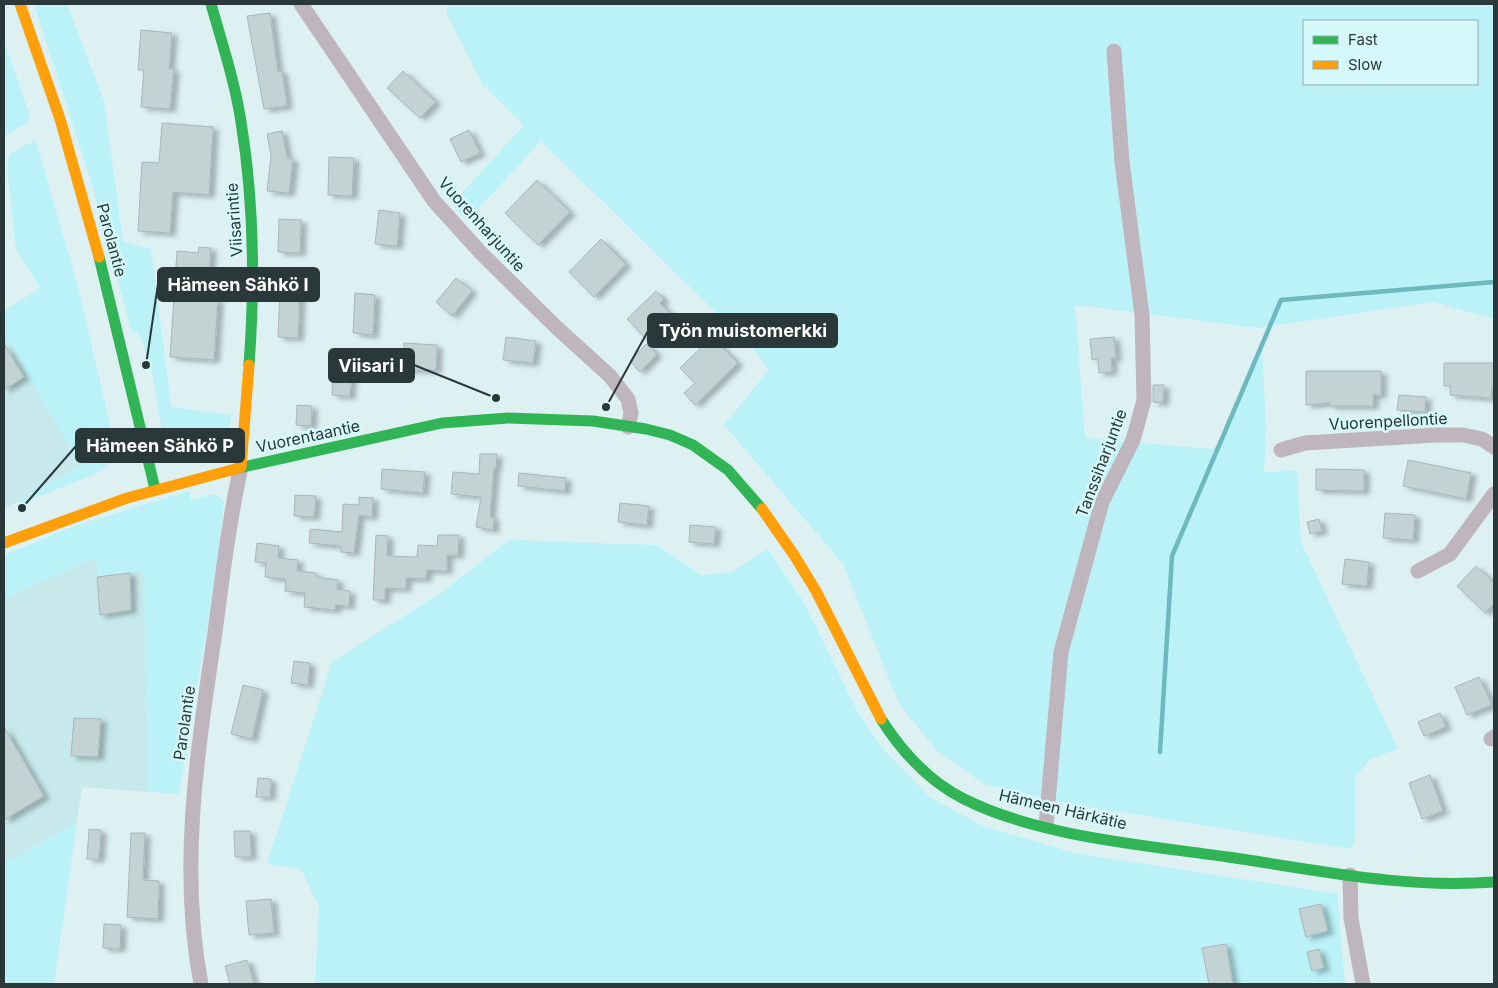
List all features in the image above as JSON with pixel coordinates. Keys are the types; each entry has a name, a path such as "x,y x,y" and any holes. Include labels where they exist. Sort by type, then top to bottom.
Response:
{"main road":[{"name":"Parolantie","path":"20,4 60,119 88,219 155,489"},
{"name":"Viisarintie","path":"211,4 241,120 253,252 253,324 247,392 246,443 241,467"},
{"name":"Vuorentaantie","path":"4,543 63,518 155,489 241,467 451,421 523,417 628,427"},
{"name":"Hämeen Härkätie","path":"628,427 670,435 706,452 726,468 788,544 812,583 866,696 903,752 926,774 953,793 978,805 1046,826 1199,853 1438,886 1494,882"}],"street":[{"name":"Vuorenharjuntie","path":"301,4 434,201 515,287 610,376 628,399 631,413 628,427"},
{"name":"Tanssiharjuntie","path":"1046,826 1061,652 1102,502 1133,440 1144,400 1142,315 1122,162 1114,51"},
{"name":"Vuorenpellontie","path":"1281,450 1305,442 1436,435 1463,435 1482,440 1494,447"},
{"name":"Parolantie","path":"201,984 192,916 191,819 196,756 241,467"},
{"path":"1418,571 1450,554 1494,494"},
{"path":"1350,875 1351,918 1363,984"}],"shaded area":[{"path":"34,4 67,4 104,101 123,242 151,249 171,407 231,415 228,435 223,441 171,448 163,439 152,372 138,331 134,334 130,326 93,188"},
{"path":"447,4 1494,4 1494,319 1433,302 1258,328 1075,305 1085,438 1211,449 1219,444 1262,343 1266,430 1264,472 1297,470 1301,542 1398,749 1369,760 1355,778 1355,840 1351,849 1070,804 984,784 936,750 899,704 843,564 724,425 769,370 752,348 541,141 467,221 452,204 524,125 483,85 447,15"},
{"path":"4,40 30,116 28,122 4,137"},
{"path":"36,141 78,287 115,446 111,462 102,471 19,505 17,501 81,466 4,336 4,311 40,288 16,249 7,170 9,155 22,146"},
{"path":"4,336 82,466 4,509"},
{"path":"189,491 191,500 216,494 224,502 214,586 179,794 148,792 144,571 98,576 96,557 4,599 4,555 74,526"},
{"path":"509,540 657,545 701,575 732,572 768,549 803,601 858,713 884,750 930,797 983,826 1074,853 1337,894 1345,984 315,984 319,908 301,869 267,864 332,662 442,592"},
{"path":"96,557 98,576 144,571 148,792 82,787 77,822 4,864 4,599"},
{"path":"77,822 54,984 4,984 4,864"}],"building":[{"path":"270,13 278,72 282,71 287,106 264,109 247,16"},
{"path":"141,30 172,33 169,69 174,69 170,109 141,107 144,70 138,70"},
{"path":"403,71 436,102 420,118 387,88"},
{"path":"162,123 213,127 209,195 173,192 170,233 138,231 142,162 159,163"},
{"path":"469,130 480,153 461,162 450,139"},
{"path":"282,131 287,158 293,159 289,193 267,191 271,156 267,134"},
{"path":"329,157 354,158 352,196 328,195"},
{"path":"537,180 570,212 538,245 505,213"},
{"path":"379,210 400,213 397,246 375,244"},
{"path":"279,219 301,220 300,253 278,252"},
{"path":"601,239 626,264 594,297 569,272"},
{"path":"199,247 211,248 207,298 218,299 214,360 170,357 177,251 198,253"},
{"path":"456,278 472,291 452,316 436,302"},
{"path":"280,289 300,290 298,338 278,337"},
{"path":"656,291 664,299 660,303 675,318 650,343 627,319"},
{"path":"355,293 375,295 373,335 353,333"},
{"path":"506,337 536,341 533,363 503,360"},
{"path":"712,337 738,363 695,405 684,393 695,383 680,368"},
{"path":"1114,337 1116,358 1111,358 1112,372 1099,373 1098,359 1092,360 1090,339"},
{"path":"404,343 437,345 436,370 403,370"},
{"path":"4,344 24,377 4,390"},
{"path":"646,344 657,354 640,372 630,361"},
{"path":"1444,363 1494,363 1494,387 1492,387 1491,398 1450,395 1451,386 1444,386"},
{"path":"333,365 352,366 350,396 332,395"},
{"path":"1306,371 1381,371 1381,395 1373,395 1373,406 1330,406 1330,403 1306,405"},
{"path":"1153,385 1164,385 1163,403 1153,402"},
{"path":"1399,395 1426,397 1425,412 1397,410"},
{"path":"297,405 312,406 311,426 296,425"},
{"path":"480,454 497,454 490,517 494,518 493,530 476,527 481,497 451,494 453,472 479,474"},
{"path":"1408,460 1471,473 1466,499 1403,486"},
{"path":"382,469 425,472 423,493 381,489"},
{"path":"1316,469 1364,470 1364,491 1316,490"},
{"path":"519,473 566,478 565,491 518,486"},
{"path":"295,495 316,496 314,517 294,516"},
{"path":"359,497 373,498 372,517 359,515 354,553 341,552 341,546 309,543 310,529 342,532 343,504 359,505"},
{"path":"620,503 649,506 647,525 618,522"},
{"path":"1385,513 1415,515 1413,540 1383,538"},
{"path":"1319,519 1322,531 1310,534 1307,522"},
{"path":"690,525 716,527 714,544 689,542"},
{"path":"376,535 388,536 387,556 417,557 418,545 437,546 438,535 459,535 458,555 447,555 447,571 427,570 426,579 406,578 406,589 385,588 385,600 373,600"},
{"path":"257,543 279,546 278,558 298,560 297,571 316,573 316,577 338,580 337,589 350,591 349,606 336,605 335,610 304,607 305,593 285,591 286,579 265,577 266,563 255,562"},
{"path":"1345,559 1369,562 1367,586 1342,584"},
{"path":"1476,566 1494,583 1494,603 1485,613 1457,586"},
{"path":"130,573 131,610 100,615 97,577"},
{"path":"294,661 310,663 308,685 291,683"},
{"path":"1479,677 1492,705 1467,715 1455,687"},
{"path":"243,685 263,690 252,739 231,734"},
{"path":"1440,713 1446,727 1424,736 1418,722"},
{"path":"74,718 101,719 98,757 71,756"},
{"path":"4,727 44,796 4,820"},
{"path":"1430,775 1443,811 1422,819 1409,783"},
{"path":"258,778 271,779 270,797 256,797"},
{"path":"89,829 101,830 99,859 87,859"},
{"path":"234,831 250,831 251,857 235,857"},
{"path":"131,833 145,833 143,880 159,881 158,919 127,917"},
{"path":"271,899 274,933 249,935 246,901"},
{"path":"1321,904 1328,931 1306,937 1299,909"},
{"path":"104,924 121,925 120,949 103,948"},
{"path":"1226,944 1233,984 1209,984 1202,948"},
{"path":"1319,949 1324,968 1312,971 1307,952"},
{"path":"247,960 254,984 230,984 225,966"}],"waterway":[{"path":"1160,752 1172,556 1281,300 1494,282"}],"traffic: fast":[{"path":"211,4 235,92 249,182 253,274 249,365"},
{"path":"99,257 155,489"},
{"path":"239,468 442,423 508,418 593,421 646,429 670,435 693,445 728,470 762,509"},
{"path":"881,719 917,765 951,792 994,812 1059,831 1093,838 1394,881 1427,883 1494,882"}],"traffic: slow":[{"path":"20,4 60,119 99,257"},
{"path":"241,467 249,365"},
{"path":"4,543 127,498 239,468"},
{"path":"762,509 816,591 881,719"}],"place":[{"name":"Hämeen Sähkö I","path":"146,365"},
{"name":"Viisari I","path":"496,398"},
{"name":"Työn muistomerkki","path":"606,407"},
{"name":"Hämeen Sähkö P","path":"22,508"}]}
